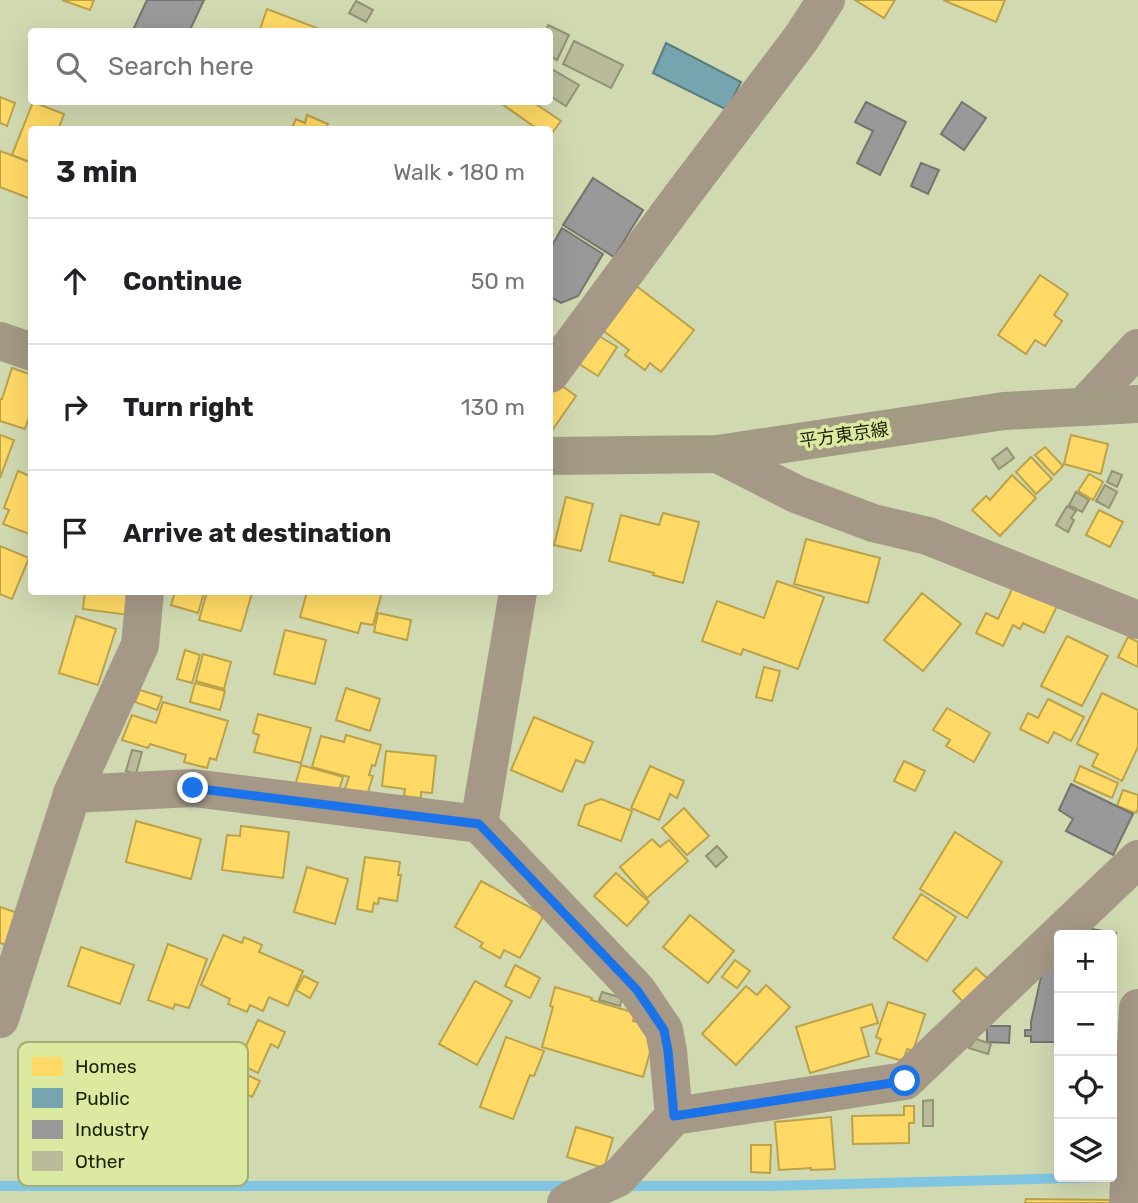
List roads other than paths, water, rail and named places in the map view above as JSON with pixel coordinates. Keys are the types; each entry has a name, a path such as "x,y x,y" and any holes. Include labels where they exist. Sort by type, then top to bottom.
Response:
{"main road":[{"path":"0,341 28,351"},
{"name":"平方東京線","path":"553,456 718,453 1004,411 1138,404"}],"street":[{"path":"553,370 802,37 826,0"},
{"path":"1083,407 1138,348"},
{"path":"718,453 796,494 873,523 928,536 1138,620"},
{"path":"0,1019 72,794 140,645 145,595"},
{"path":"479,824 518,595"},
{"path":"72,794 193,788 479,824 637,990 664,1030 674,1116"},
{"path":"566,1203 618,1178 674,1116 905,1081 1138,859"},
{"path":"1138,859 1138,871"},
{"path":"1128,1203 1138,1008"}],"waterway":[{"path":"622,1186 769,1186 1054,1178"},
{"path":"0,1186 568,1186"}]}
